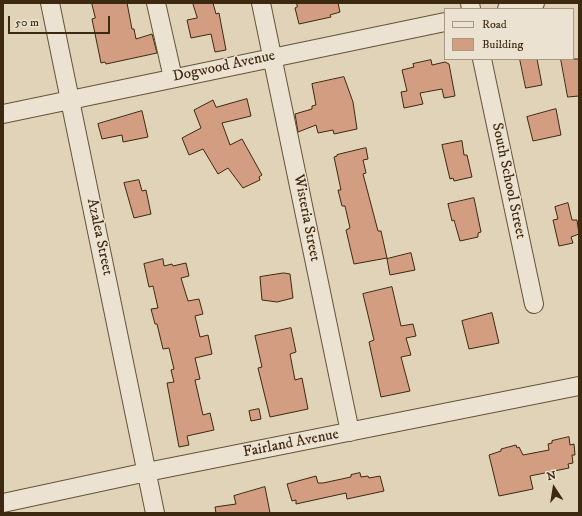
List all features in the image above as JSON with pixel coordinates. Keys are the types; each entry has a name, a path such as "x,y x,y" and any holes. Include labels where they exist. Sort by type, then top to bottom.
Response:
{"street":[{"name":"Azalea Street","path":"50,3 155,513"},
{"path":"156,3 173,78"},
{"name":"Wisteria Street","path":"261,3 350,432"},
{"path":"512,8 535,3"},
{"name":"Dogwood Avenue","path":"3,114 444,22"},
{"name":"South School Street","path":"482,60 534,304"},
{"name":"Fairland Avenue","path":"3,503 147,472 579,386"}],"building":[{"path":"92,3 127,3 132,29 134,29 136,39 152,34 157,53 106,64 105,62 101,63 92,19 95,18"},
{"path":"193,3 213,3 216,14 219,13 226,50 215,52 211,34 191,38 187,20 197,18"},
{"path":"297,3 338,3 340,12 330,15 331,17 299,24 295,8 297,7"},
{"path":"579,59 579,96 568,97 561,60"},
{"path":"431,60 432,65 445,62 449,64 455,96 444,98 442,89 420,93 423,104 404,108 401,92 407,91 402,70 414,67 413,64"},
{"path":"520,60 537,60 542,85 526,88"},
{"path":"344,77 353,102 357,129 334,134 333,130 318,133 316,125 298,132 295,114 312,109 312,106 316,105 312,84"},
{"path":"247,99 251,116 222,123 230,145 242,139 262,175 259,177 260,180 243,188 228,168 218,174 203,149 189,155 182,138 201,128 194,110 213,100 216,107"},
{"path":"556,109 561,135 533,141 527,117"},
{"path":"142,111 148,137 123,142 122,135 102,139 98,124"},
{"path":"462,141 464,155 467,155 472,177 454,181 453,178 450,179 442,145"},
{"path":"366,148 368,159 363,160 366,173 363,174 378,231 381,231 387,258 354,264 346,230 350,228 345,206 342,206 338,190 341,190 334,157"},
{"path":"139,180 142,191 146,190 151,214 134,218 124,183"},
{"path":"474,198 481,232 478,233 478,237 460,241 454,220 452,221 448,204"},
{"path":"568,203 572,220 577,220 579,234 571,237 573,243 559,246 553,220 558,219 555,207"},
{"path":"411,253 415,270 390,275 387,259"},
{"path":"163,259 164,266 172,264 173,266 186,263 189,276 181,278 188,301 199,299 203,314 195,316 200,337 208,335 212,354 195,358 200,379 195,380 203,415 210,413 214,430 187,436 189,445 179,447 167,383 174,382 171,370 174,369 169,348 163,349 157,324 155,324 151,309 158,308 153,286 149,287 144,264"},
{"path":"284,273 290,274 293,298 277,302 262,300 260,277"},
{"path":"392,287 401,326 413,324 416,336 406,338 411,355 401,357 410,391 381,397 369,342 374,340 363,294"},
{"path":"492,313 499,343 469,349 462,321"},
{"path":"291,328 296,352 290,354 295,380 302,378 308,409 270,417 258,368 262,367 255,336"},
{"path":"259,409 261,419 251,421 249,411"},
{"path":"569,437 570,445 574,444 575,455 572,455 573,463 568,464 569,468 530,476 533,489 499,496 489,455 501,451 501,449 516,445 517,448 519,447 523,455 549,450 548,444 552,443 552,441"},
{"path":"360,473 361,477 368,476 369,478 380,476 384,491 347,499 346,493 296,504 296,500 292,501 287,484 316,476 318,483 323,483 351,477 351,475"},
{"path":"265,487 270,513 216,513 215,507 236,504 234,496"}]}
